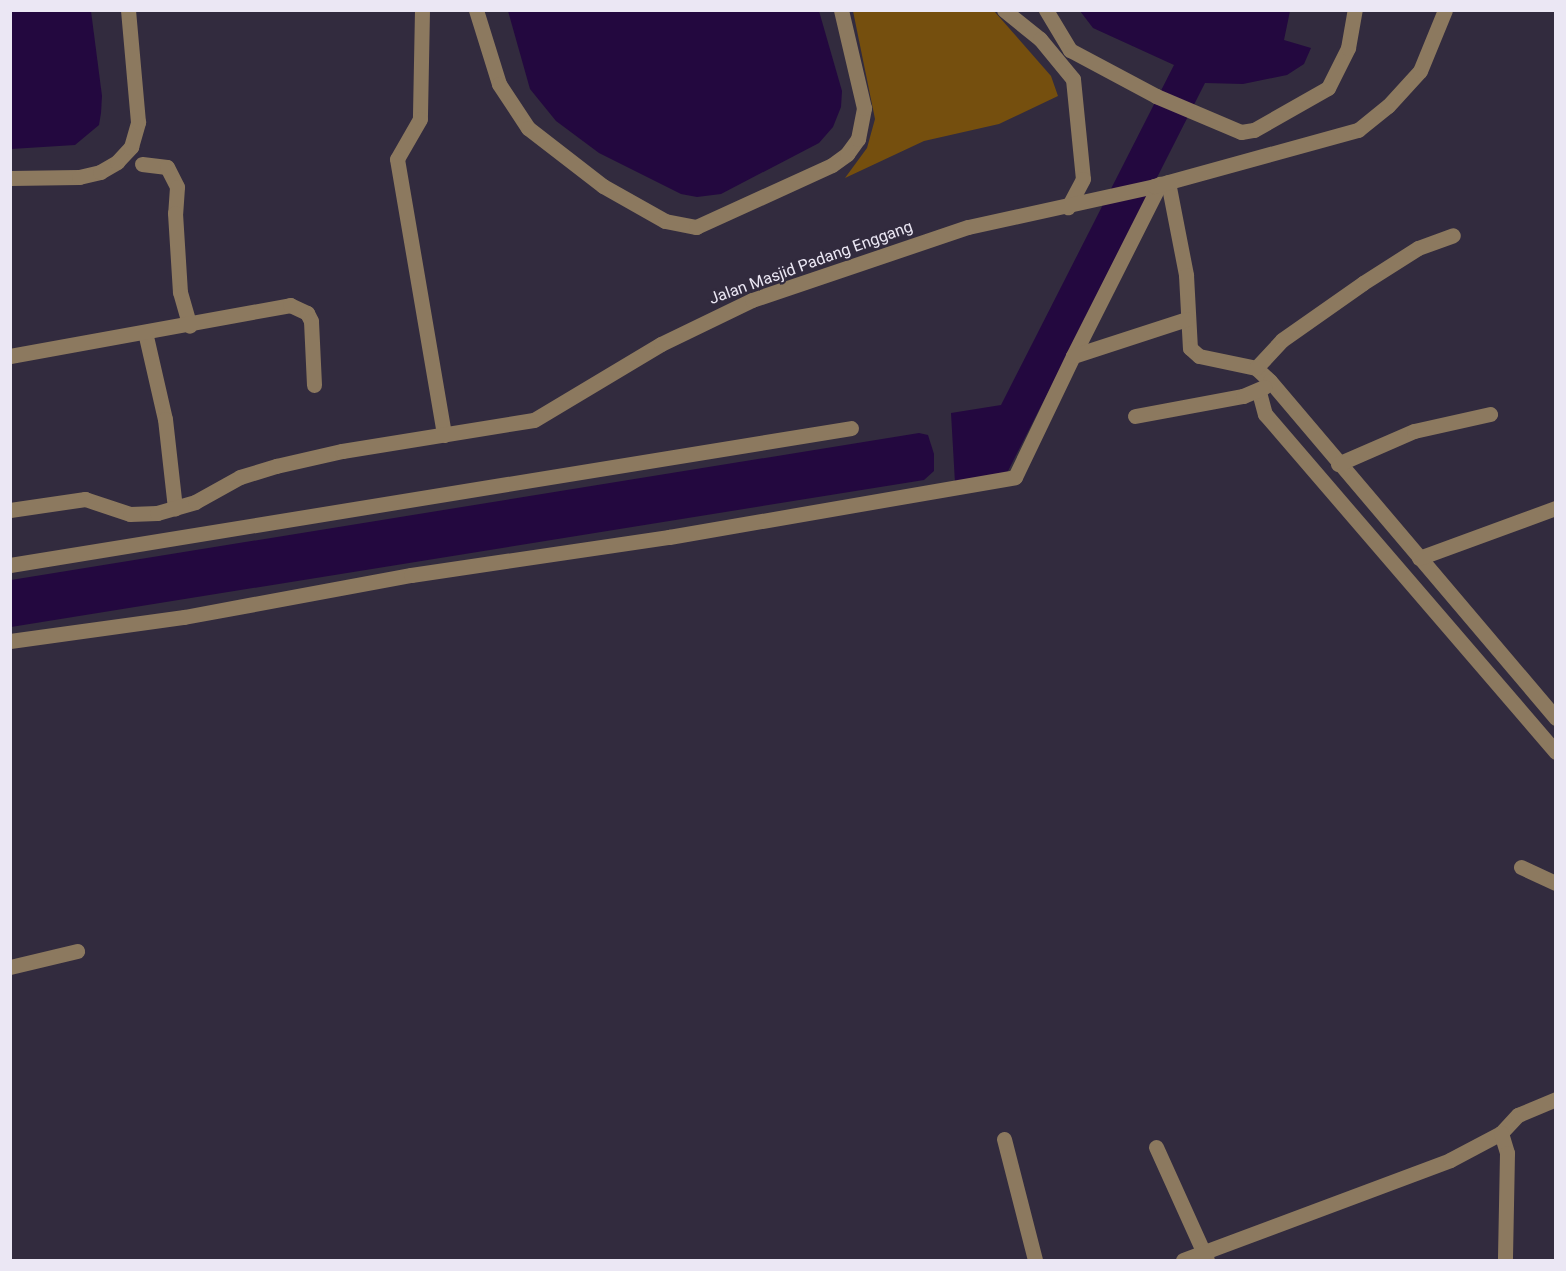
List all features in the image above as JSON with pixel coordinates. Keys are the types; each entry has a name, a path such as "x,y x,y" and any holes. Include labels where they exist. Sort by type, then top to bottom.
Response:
{"street":[{"path":"10,178 79,177 100,172 117,162 131,147 138,122 128,10"},
{"path":"422,10 420,118 397,159 444,435"},
{"path":"476,10 499,84 528,128 603,186 665,221 696,227 832,165 847,154 858,139 864,108 841,10"},
{"path":"1004,10 1040,39 1072,78 1083,179 1068,207"},
{"path":"1046,10 1070,50 1156,96 1241,132 1254,130 1309,101 1328,88 1339,71 1355,10"},
{"name":"Jalan Masjid Padang Enggang","path":"10,510 85,500 130,514 175,508 212,495 256,471 342,451 534,420 661,344 752,300 968,227 1068,207 1160,184 1364,126 1420,71 1445,10"},
{"path":"141,164 167,167 177,187 180,292 190,326"},
{"path":"1160,184 1184,254 1187,339 1198,356 1256,368 1270,381 1338,464 1553,711 1531,723"},
{"path":"10,641 184,617 411,575 669,537 1015,477 1160,184"},
{"path":"1256,368 1282,340 1363,283 1418,248 1453,235"},
{"path":"10,356 190,326 290,305 302,309 310,321 314,385"},
{"path":"1073,356 1187,319"},
{"path":"145,332 165,419 175,508"},
{"path":"1135,416 1259,392 1270,381"},
{"path":"1259,392 1265,414 1556,752"},
{"path":"1338,464 1414,431 1490,414"},
{"path":"10,565 851,428"},
{"path":"1419,558 1556,508"},
{"path":"1521,867 1556,883"},
{"path":"10,967 77,951"},
{"path":"1183,1260 1205,1256 1450,1160 1501,1133 1518,1115 1556,1099"},
{"path":"1501,1133 1507,1153 1505,1260"},
{"path":"1004,1139 1035,1260"},
{"path":"1156,1147 1205,1256"}],"shaded area":[{"path":"11,10 91,11 102,96 101,113 99,125 75,145 11,149"},
{"path":"508,11 819,11 842,91 841,107 833,127 819,143 721,194 697,197 681,194 599,153 556,121 530,89"},
{"path":"853,11 994,11 1051,76 1058,96 999,124 924,141 845,178 867,148 875,119"},
{"path":"1080,11 1290,11 1284,40 1311,48 1304,64 1287,75 1243,84 1205,83 1006,475 955,483 951,413 1001,405 1174,65 1093,28"},
{"path":"919,433 928,435 934,454 934,471 924,480 11,627 11,580"}]}
